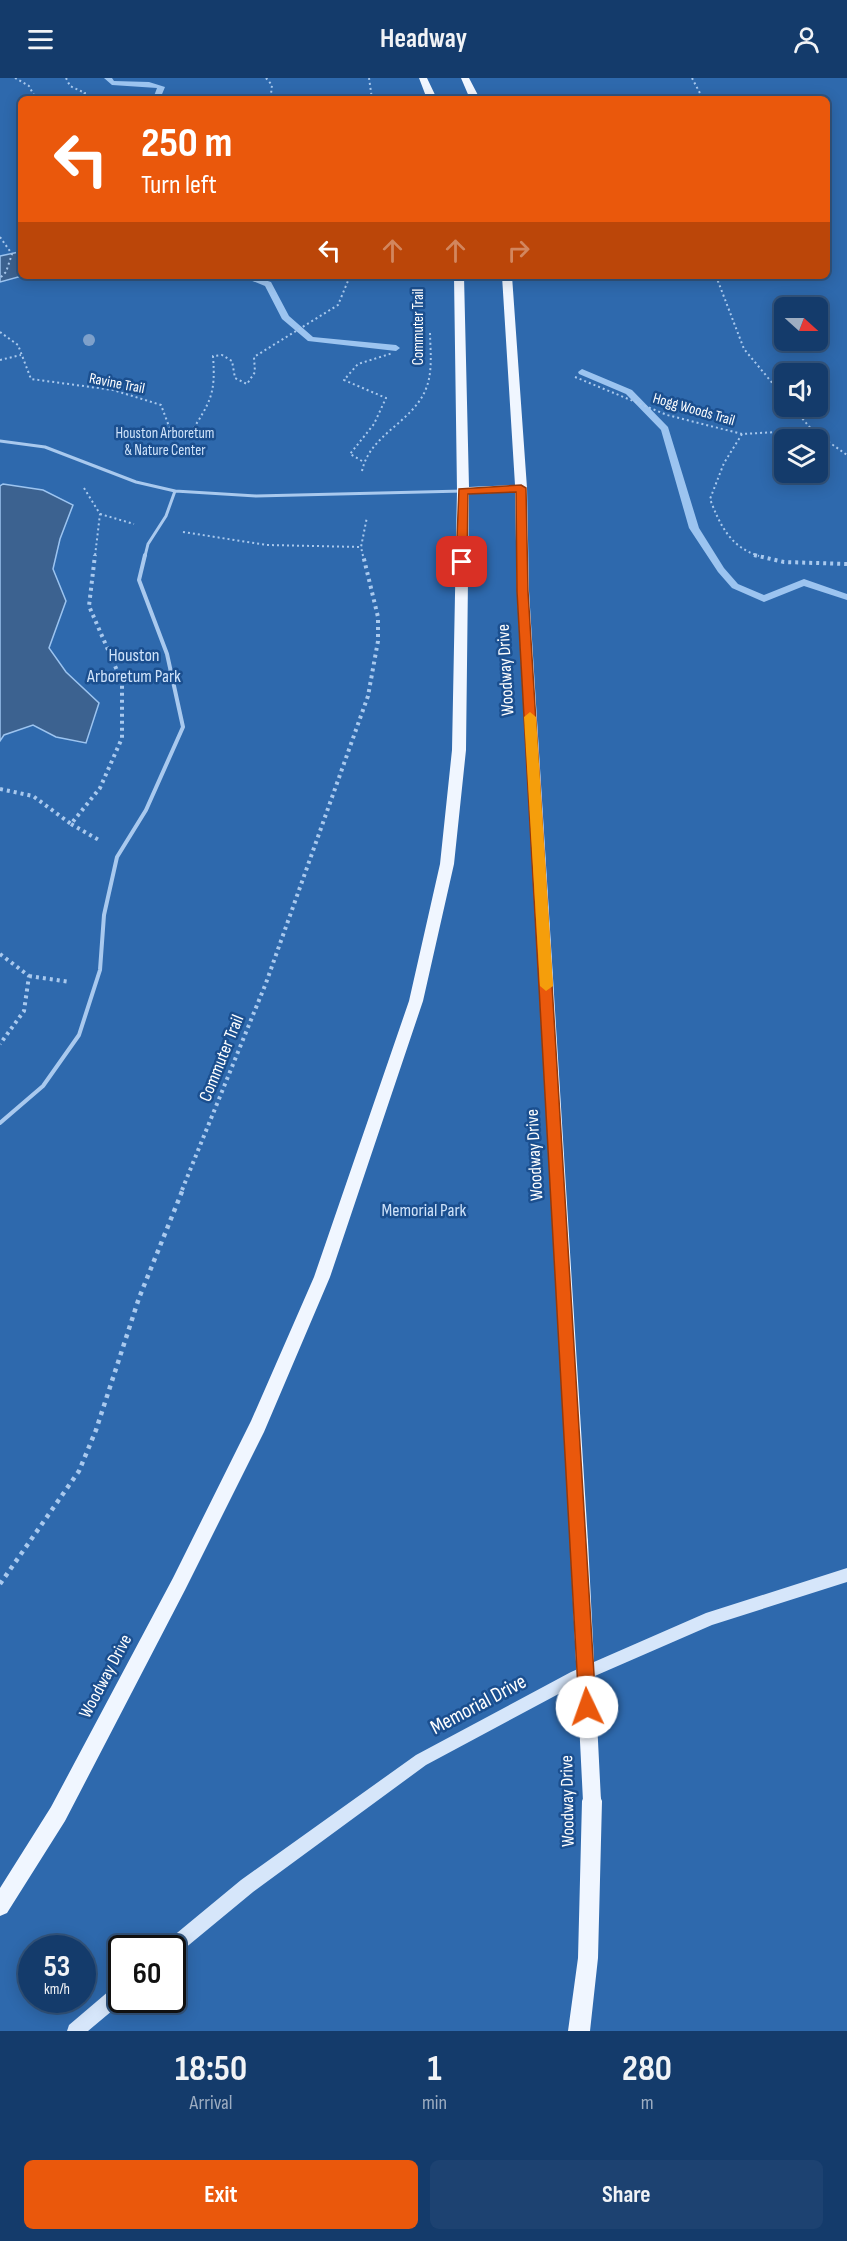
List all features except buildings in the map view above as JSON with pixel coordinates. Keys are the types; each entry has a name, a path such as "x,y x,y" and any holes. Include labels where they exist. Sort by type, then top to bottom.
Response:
{"main road":[{"path":"423,78 431,96"},
{"path":"465,78 474,96"},
{"name":"Woodway Drive","path":"0,1906 58,1814 179,1584 258,1426 322,1277 416,1001 447,864 459,750 463,491 459,279"},
{"name":"Woodway Drive","path":"507,279 521,488 523,591 592,1801 588,1958 579,2031"},
{"path":"463,491 521,488"},
{"name":"Memorial Drive","path":"186,1936 247,1886 421,1760 576,1677 711,1618 847,1575"},
{"path":"75,2031 108,2003"}],"lane":[{"path":"0,441 45,447 136,482 175,491 256,496 463,491"},
{"path":"0,1123 43,1086 79,1035 100,970 104,915 120,852 146,810 183,728 167,654 140,580 148,543 166,516 175,491"}],"path":[{"path":"15,78 29,86 34,96"},
{"path":"66,78 70,86 85,93 82,96"},
{"path":"266,78 272,85 273,96"},
{"path":"369,78 372,96"},
{"path":"692,78 701,96"},
{"path":"0,237 12,254 6,272 0,278"},
{"name":"Ravine Trail","path":"0,332 18,345 31,379 113,390 161,405 173,437 190,434 214,392 216,377 213,356 222,355 232,361 235,378 247,384 255,372 254,357 338,305 349,279"},
{"path":"718,279 744,349 774,385"},
{"name":"Commuter Trail","path":"393,353 363,360 350,369 344,380 386,398 374,424 350,454 362,461 407,416 424,393 429,377 430,321"},
{"path":"0,360 21,354"},
{"name":"Hogg Woods Trail","path":"575,377 667,415 742,434 774,432"},
{"path":"801,417 811,429"},
{"path":"742,434 724,463 710,499 727,536 748,555 791,563 847,564"},
{"path":"828,441 847,455"},
{"path":"71,824 100,788 122,738 122,682 89,606 100,514 81,485"},
{"path":"100,514 158,528 267,545 361,547"},
{"name":"Commuter Trail","path":"0,1584 79,1471 139,1298 266,983 368,696 378,641 378,617 361,547 367,516"},
{"path":"0,789 33,796 71,824 120,852"},
{"path":"0,954 29,976 94,986"},
{"path":"0,1044 24,1011 29,976"}],"green space":[{"name":"Memorial Park","path":"0,78 847,78 847,2031 0,2031"}],"shaded area":[{"path":"18,252 18,277 0,282 0,256"},
{"path":"3,484 43,490 73,505 60,539 53,569 66,601 49,648 66,672 99,703 86,743 56,737 33,725 4,735 0,741 0,486"}],"waterway":[{"path":"108,78 112,83 149,84 161,87 157,96"},
{"path":"253,279 268,284 285,317 311,339 396,348"},
{"path":"582,372 629,392 665,429 694,528 721,570 735,586 764,599 804,582 847,597"}],"slow traffic":[{"path":"530,717 546,986"}],"route":[{"path":"462,562 463,491 521,488 523,591 578,1518 587,1707"}],"park label":[{"name":"Houston Arboretum & Nature Center","path":"165,442"},
{"name":"Houston Arboretum Park","path":"134,665"}]}
